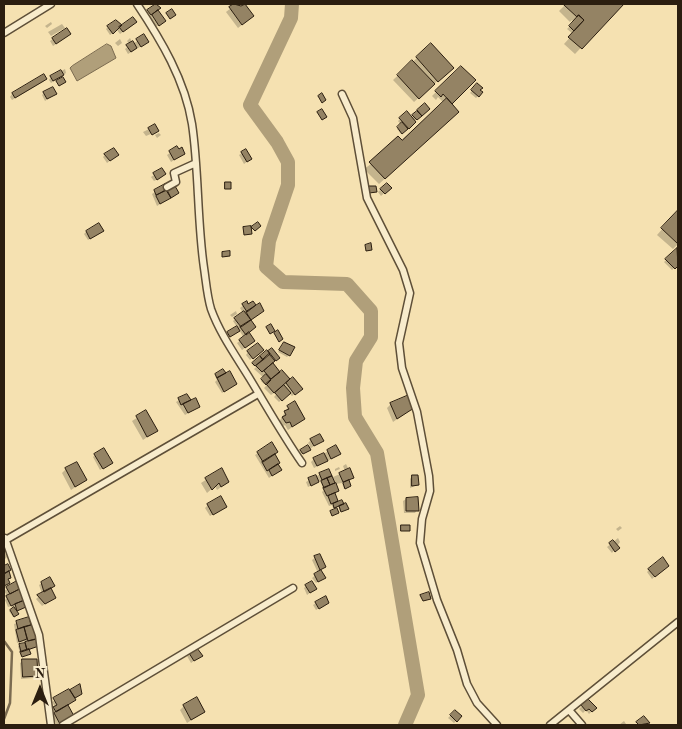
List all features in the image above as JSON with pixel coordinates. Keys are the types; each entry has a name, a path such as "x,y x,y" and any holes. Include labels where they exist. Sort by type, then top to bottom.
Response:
{"street":[{"path":"4,33 51,4"},
{"path":"137,4 156,32 183,90 192,123 196,163 198,226 212,309 229,346 271,417 302,463"},
{"path":"342,94 353,118 367,198 405,275 410,293 399,342 402,368 417,412 429,476 430,491 422,519 420,543 437,600 457,650 467,684 477,703 497,725"},
{"path":"167,187 176,182 174,173 196,163"},
{"path":"51,725 39,635 4,539 258,394"},
{"path":"63,725 293,588"},
{"path":"550,725 678,622"},
{"path":"569,710 582,725"}],"shaded area":[{"path":"107,44 111,46 116,58 77,81 70,68"}],"building":[{"path":"156,4 161,8 151,15 147,10"},
{"path":"234,4 241,6 245,4 254,16 242,25 229,7"},
{"path":"565,4 624,4 582,49 568,37 584,20 578,15 577,17"},
{"path":"172,9 176,15 170,19 166,13"},
{"path":"158,10 166,21 159,26 152,15"},
{"path":"579,15 584,20 574,31 569,26"},
{"path":"133,17 137,22 123,32 119,27"},
{"path":"116,20 122,25 113,34 107,26"},
{"path":"67,28 71,34 56,44 52,38"},
{"path":"144,34 149,42 141,47 136,39"},
{"path":"133,41 137,48 131,52 126,45"},
{"path":"431,43 454,68 438,82 416,57"},
{"path":"412,60 435,84 419,99 397,75"},
{"path":"461,66 476,80 452,104 443,94 441,97 435,91"},
{"path":"61,70 64,75 53,81 50,76"},
{"path":"44,74 47,79 15,98 12,93"},
{"path":"63,77 66,82 59,86 56,81"},
{"path":"477,83 483,88 480,90 483,92 479,97 471,90"},
{"path":"53,87 57,94 47,99 43,92"},
{"path":"322,93 326,100 322,103 318,96"},
{"path":"447,98 459,112 385,179 369,162 398,136 402,140"},
{"path":"425,103 430,109 422,116 417,110"},
{"path":"322,109 327,117 322,120 317,112"},
{"path":"407,111 416,122 409,129 399,118"},
{"path":"417,111 422,116 417,120 412,115"},
{"path":"402,122 408,129 402,134 397,127"},
{"path":"155,124 159,131 152,135 148,128"},
{"path":"177,146 179,149 182,147 185,154 174,160 169,151"},
{"path":"114,148 119,155 110,161 104,154"},
{"path":"246,149 252,159 247,162 241,152"},
{"path":"162,168 166,174 157,180 153,173"},
{"path":"225,182 231,182 231,189 225,189"},
{"path":"387,183 392,188 385,194 380,189"},
{"path":"165,184 167,190 156,195 154,190"},
{"path":"175,186 179,193 171,198 167,190"},
{"path":"368,186 376,186 377,192 369,193"},
{"path":"166,190 171,198 160,204 156,196"},
{"path":"678,210 678,244 661,228"},
{"path":"258,222 261,226 255,231 251,227"},
{"path":"99,223 104,231 90,239 86,231"},
{"path":"251,226 252,234 244,235 243,227"},
{"path":"371,243 372,250 366,251 365,245"},
{"path":"677,248 678,266 675,269 665,259"},
{"path":"230,251 230,256 222,257 222,252"},
{"path":"247,301 248,304 253,301 256,305 247,312 242,304"},
{"path":"260,303 264,311 251,320 246,312"},
{"path":"244,311 251,320 241,327 234,318"},
{"path":"251,320 256,327 246,335 240,327"},
{"path":"271,324 275,331 270,334 266,327"},
{"path":"237,326 240,331 230,337 227,332"},
{"path":"278,330 283,339 279,342 274,333"},
{"path":"249,332 255,341 245,348 239,340"},
{"path":"284,342 295,347 290,356 279,350"},
{"path":"258,343 264,350 253,359 247,351"},
{"path":"272,348 280,358 276,361 268,351"},
{"path":"267,350 270,354 263,360 260,356"},
{"path":"269,354 275,361 262,372 256,366"},
{"path":"260,356 263,360 255,366 252,363"},
{"path":"273,363 280,372 271,379 264,371"},
{"path":"223,369 226,373 217,378 215,374"},
{"path":"282,370 290,379 274,393 266,384"},
{"path":"230,371 237,384 224,392 217,378"},
{"path":"266,374 271,380 266,385 261,379"},
{"path":"293,377 303,389 295,395 286,383"},
{"path":"284,385 291,393 282,401 275,393"},
{"path":"187,394 191,400 181,405 178,398"},
{"path":"409,395 414,408 397,419 390,403"},
{"path":"196,398 200,407 188,413 183,404"},
{"path":"295,401 305,419 292,427 290,422 286,423 282,417 286,415 284,411 289,409 287,406"},
{"path":"146,410 158,431 147,437 136,416"},
{"path":"320,434 324,441 314,446 310,439"},
{"path":"272,442 278,452 263,462 257,452"},
{"path":"308,445 311,450 303,454 300,450"},
{"path":"336,445 341,454 331,459 327,450"},
{"path":"104,448 113,463 103,469 94,454"},
{"path":"324,453 328,461 317,466 313,458"},
{"path":"275,454 280,463 267,471 262,462"},
{"path":"77,462 87,480 75,487 65,468"},
{"path":"278,464 282,470 272,476 269,470"},
{"path":"222,468 229,482 221,487 219,483 212,490 205,478"},
{"path":"350,468 354,478 343,482 339,473"},
{"path":"329,469 332,476 322,480 319,473"},
{"path":"316,475 319,482 311,486 308,478"},
{"path":"412,475 418,475 419,485 412,486"},
{"path":"332,476 335,483 330,485 327,478"},
{"path":"327,478 330,485 324,488 321,481"},
{"path":"349,480 351,486 345,489 343,483"},
{"path":"336,483 339,491 327,496 323,488"},
{"path":"335,493 338,501 331,504 328,496"},
{"path":"221,496 227,507 213,515 207,504"},
{"path":"418,497 419,511 406,511 406,498"},
{"path":"342,500 344,504 334,508 333,504"},
{"path":"346,503 349,509 341,512 339,506"},
{"path":"337,508 339,513 332,516 330,511"},
{"path":"401,525 410,525 410,531 401,531"},
{"path":"613,540 620,548 615,552 609,543"},
{"path":"320,554 326,567 320,570 314,556"},
{"path":"663,557 669,566 655,577 648,569"},
{"path":"8,564 11,570 4,574 4,566"},
{"path":"321,570 326,578 318,582 314,574"},
{"path":"9,571 11,578 8,579 10,583 4,586 4,574"},
{"path":"50,577 55,586 44,592 41,582"},
{"path":"17,581 21,588 10,594 6,587"},
{"path":"312,581 317,589 310,593 305,585"},
{"path":"51,588 56,598 45,604 37,595"},
{"path":"21,589 26,599 11,606 6,596"},
{"path":"429,592 431,599 423,601 420,595"},
{"path":"326,596 329,603 319,609 315,602"},
{"path":"24,601 26,607 17,611 15,604"},
{"path":"14,607 19,614 14,617 10,610"},
{"path":"29,617 31,625 18,629 16,621"},
{"path":"32,625 37,639 28,641 24,627"},
{"path":"24,627 27,639 19,642 16,630"},
{"path":"37,639 39,646 27,650 25,642"},
{"path":"25,643 27,650 21,652 19,644"},
{"path":"197,648 203,656 194,661 189,653"},
{"path":"29,649 31,654 22,657 20,652"},
{"path":"22,659 37,659 38,676 23,677"},
{"path":"80,684 82,694 75,698 70,690"},
{"path":"69,689 76,700 56,712 53,707 57,705 53,698"},
{"path":"197,697 205,712 191,720 183,705"},
{"path":"588,699 597,708 592,712 589,709 586,711 581,705"},
{"path":"68,705 74,716 60,724 54,713"},
{"path":"455,710 462,716 457,722 450,715"},
{"path":"644,716 650,723 639,725 636,722"}],"waterway":[{"path":"292,4 291,18 250,105 277,142 288,162 288,185 269,241 266,267 283,282 347,284 371,311 371,337 356,361 353,388 355,417 377,453 418,695 405,725"},
{"path":"4,641 12,652 10,703 4,719"}]}
